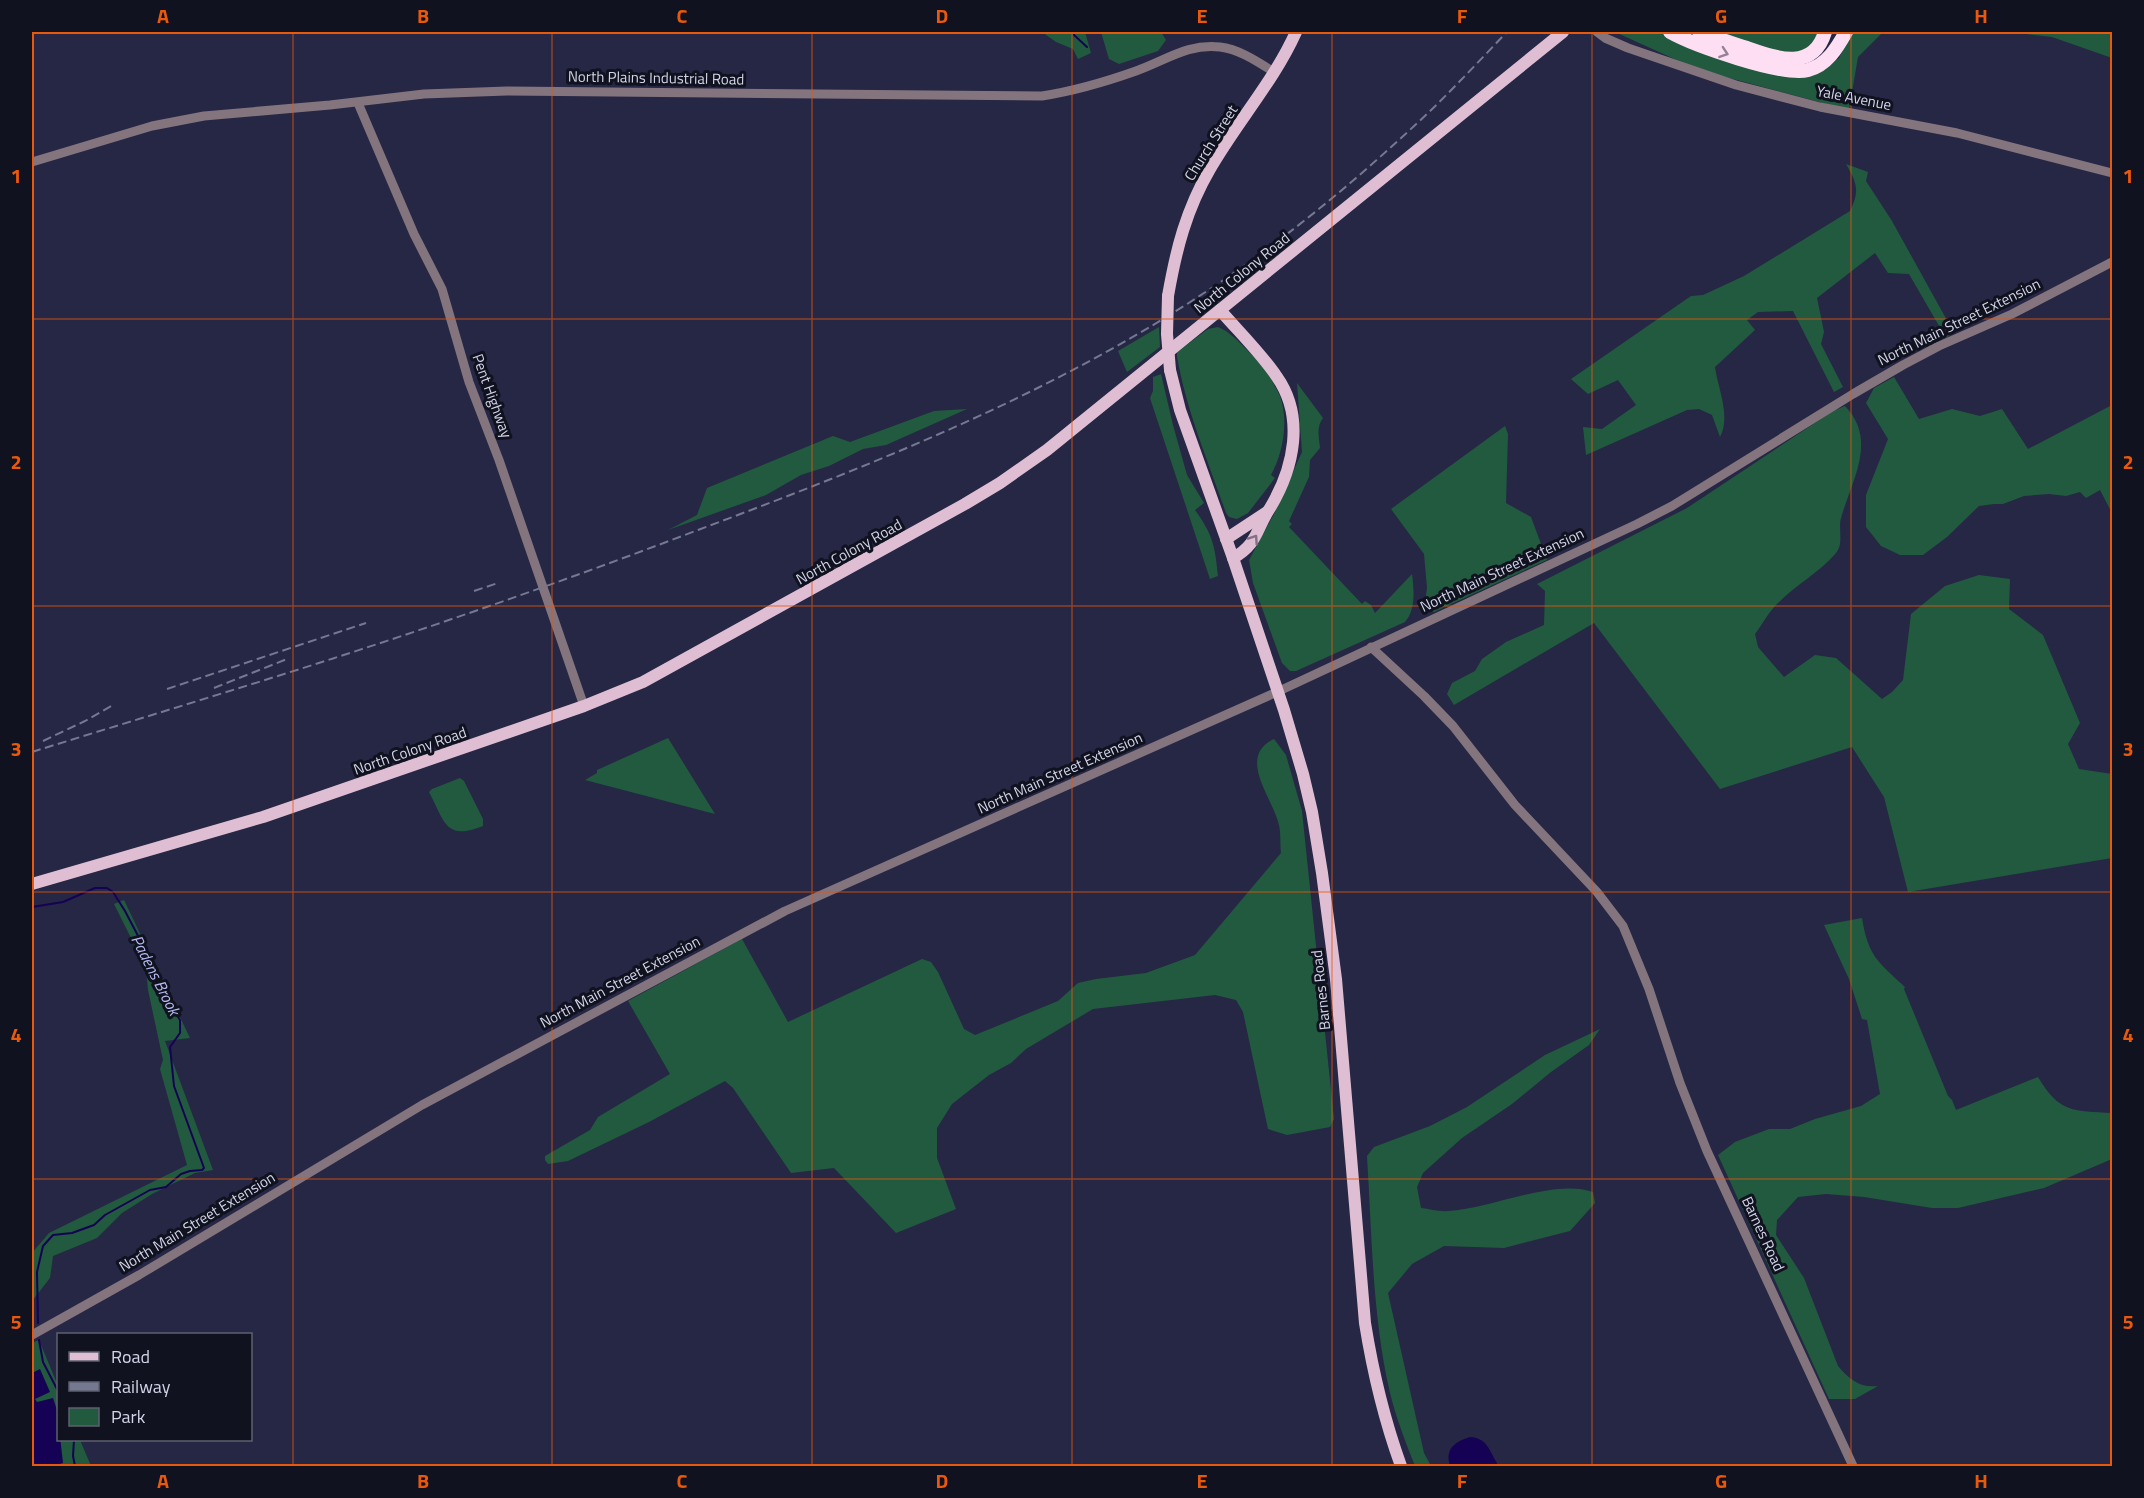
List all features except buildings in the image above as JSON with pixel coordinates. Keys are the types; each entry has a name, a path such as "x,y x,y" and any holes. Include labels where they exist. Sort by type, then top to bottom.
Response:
{"highway":[{"path":"1670,32 1689,41 1773,69 1796,72 1807,71 1825,62 1846,32"},
{"path":"1699,32 1771,57 1790,60 1808,55 1820,43 1825,32"}],"main road":[{"name":"Church Street","path":"1219,522 1180,410 1170,370 1167,334 1168,296 1176,248 1199,189 1274,72 1296,32"},
{"name":"North Colony Road","path":"32,884 263,817 584,706 650,678 860,564 1000,483 1047,450 1563,32"},
{"path":"1220,310 1277,376 1287,393 1292,410 1293,442 1290,463 1277,495 1252,543 1233,558"},
{"path":"1226,539 1267,512"},
{"name":"Barnes Road","path":"1219,522 1233,558 1303,774 1319,854 1336,979 1365,1323 1372,1368 1385,1420 1401,1467"}],"street":[{"name":"Yale Avenue","path":"1597,32 1628,48 1736,85 1820,107 1956,133 2112,173"},
{"name":"North Plains Industrial Road","path":"32,162 170,121 219,114 358,103 424,94 498,91 1042,96 1104,82 1156,63 1178,52 1197,47 1220,47 1232,50 1274,72"},
{"name":"Pent Highway","path":"358,103 414,234 442,289 469,382 499,460 584,706"},
{"name":"North Main Street Extension","path":"32,1335 139,1275 422,1105 785,911 1277,692 1518,581 1672,506 1903,365 1939,346 2012,314 2112,262"},
{"name":"Barnes Road","path":"1371,647 1446,718 1515,805 1597,892 1623,926 1649,989 1680,1083 1707,1151 1853,1467"}],"green space":[{"path":"1042,32 1085,32 1091,53 1078,59 1073,49 1056,42"},
{"path":"1101,32 1161,32 1166,40 1158,51 1119,64 1109,59"},
{"path":"1615,32 1666,32 1824,68 1839,58 1852,32 1883,32 1858,57 1849,110 1722,76 1681,62"},
{"path":"1716,32 1822,32 1808,51 1787,55"},
{"path":"2009,32 2112,32 2112,58 2052,37"},
{"path":"1846,164 1868,172 1866,181 1892,221 1954,333 1946,338 1909,274 1888,273 1875,253 1817,298 1824,332 1821,344 1843,387 1834,392 1793,311 1758,312 1747,320 1755,330 1715,367 1724,411 1720,437 1712,415 1699,409 1687,410 1586,455 1583,427 1602,429 1636,405 1618,380 1588,394 1571,379 1691,296 1703,295 1744,276 1850,211 1856,187"},
{"path":"1159,327 1160,347 1127,372 1118,351"},
{"path":"1218,327 1236,339 1271,374 1280,396 1284,416 1279,457 1271,475 1275,478 1248,513 1237,519 1229,517 1226,513 1192,416 1177,356 1177,352 1208,329"},
{"path":"1161,374 1187,475 1204,503 1195,510 1206,527 1214,549 1218,576 1210,579 1150,398 1153,391 1153,377"},
{"path":"1894,377 1919,419 1952,409 1980,416 2002,409 2028,449 2112,405 2112,513 2100,490 2086,498 2080,492 2066,496 2049,494 2024,496 2003,504 1979,506 1947,537 1923,555 1900,555 1881,546 1866,527 1866,495 1888,439 1866,403 1874,388"},
{"path":"1297,383 1323,418 1319,429 1320,448 1310,460 1309,477 1289,521 1292,524 1289,527 1362,604 1365,601 1371,605 1375,613 1412,574 1414,593 1411,612 1405,622 1296,671 1290,671 1282,663 1253,583 1249,560 1274,514 1302,452"},
{"path":"1845,406 1855,419 1860,432 1861,446 1860,461 1841,518 1838,549 1822,567 1773,608 1755,634 1758,647 1784,677 1815,655 1836,658 1882,699 1903,680 1911,614 1945,586 1979,575 2010,579 2009,609 2043,635 2080,723 2068,744 2079,769 2112,774 2112,858 1908,892 1884,797 1852,747 1720,789 1594,623 1454,705 1447,694 1452,683 1475,671 1482,659 1506,642 1544,625 1545,591 1537,584 1687,508 1833,411"},
{"path":"967,409 886,445 863,449 829,466 801,475 766,495 668,530 697,515 707,488 833,436 850,442 934,411"},
{"path":"1505,426 1508,434 1506,503 1531,517 1547,560 1434,612 1428,609 1425,602 1427,588 1424,554 1391,509"},
{"path":"668,738 715,814 585,780 597,773 597,770"},
{"path":"1274,739 1286,755 1302,811 1334,1119 1330,1127 1287,1135 1268,1129 1243,1012 1236,1000 1215,995 1093,1009 1026,1049 1011,1063 989,1075 952,1104 937,1128 937,1158 956,1209 896,1233 834,1168 791,1173 733,1088 725,1081 649,1122 568,1161 548,1164 545,1160 545,1156 590,1130 598,1117 670,1074 628,1001 742,939 788,1022 922,959 931,962 938,972 964,1029 975,1035 1058,1001 1078,983 1146,973 1195,955 1281,853 1276,814 1257,767 1258,756 1263,747"},
{"path":"460,778 464,781 483,819 483,826 470,830 453,830 443,820 429,792"},
{"path":"124,900 190,1038 165,1041 213,1170 195,1173 152,1194 122,1213 97,1238 53,1256 50,1278 32,1301 32,1253 49,1233 187,1165 160,1069 163,1060 148,990 146,968 114,904"},
{"path":"1862,918 1871,950 1905,987 1948,1096 1956,1110 2038,1077 2053,1098 2069,1108 2087,1112 2112,1113 2112,1159 2044,1188 1958,1208 1932,1208 1864,1197 1826,1194 1798,1197 1777,1220 1776,1235 1804,1278 1838,1366 1856,1382 1866,1386 1878,1386 1855,1399 1829,1399 1718,1155 1735,1142 1769,1129 1790,1129 1815,1119 1861,1106 1880,1094 1867,1020 1862,1019 1849,979 1824,925"},
{"path":"1600,1029 1589,1045 1512,1104 1462,1138 1423,1173 1417,1187 1421,1208 1441,1211 1465,1209 1541,1191 1560,1189 1593,1192 1595,1203 1570,1231 1504,1248 1444,1246 1412,1264 1388,1293 1424,1453 1431,1466 1415,1466 1395,1412 1384,1364 1374,1275 1367,1156 1374,1147 1430,1126 1467,1107 1545,1055"},
{"path":"39,1340 57,1384 57,1441 80,1441 91,1466 32,1466 32,1343"}],"shaded area":[{"path":"40,1369 50,1392 35,1399 37,1402 53,1398 57,1410 57,1441 61,1441 63,1463 54,1466 32,1466 32,1373"},
{"path":"1470,1437 1484,1442 1497,1463 1496,1466 1450,1466 1449,1455 1452,1447 1459,1441"}],"waterway":[{"path":"1074,32 1074,35 1087,47"},
{"name":"Padens Brook","path":"32,907 63,902 95,888 107,888 113,892 156,970 157,983 180,1020 180,1033 170,1047 174,1086 204,1168 181,1174 166,1187 150,1190 105,1215 94,1225 72,1233 53,1235 43,1246 37,1272 38,1323"},
{"name":"Padens Brook","path":"39,1340 43,1362 57,1389"},
{"name":"Padens Brook","path":"74,1441 75,1466"}],"railway":[{"path":"32,752 343,655 572,577 902,450 1035,389 1163,319 1274,244 1322,207 1391,147 1437,104 1507,32"},
{"path":"474,591 498,583"},
{"path":"167,689 366,623"},
{"path":"214,688 287,659"},
{"path":"43,741 113,705"}]}
